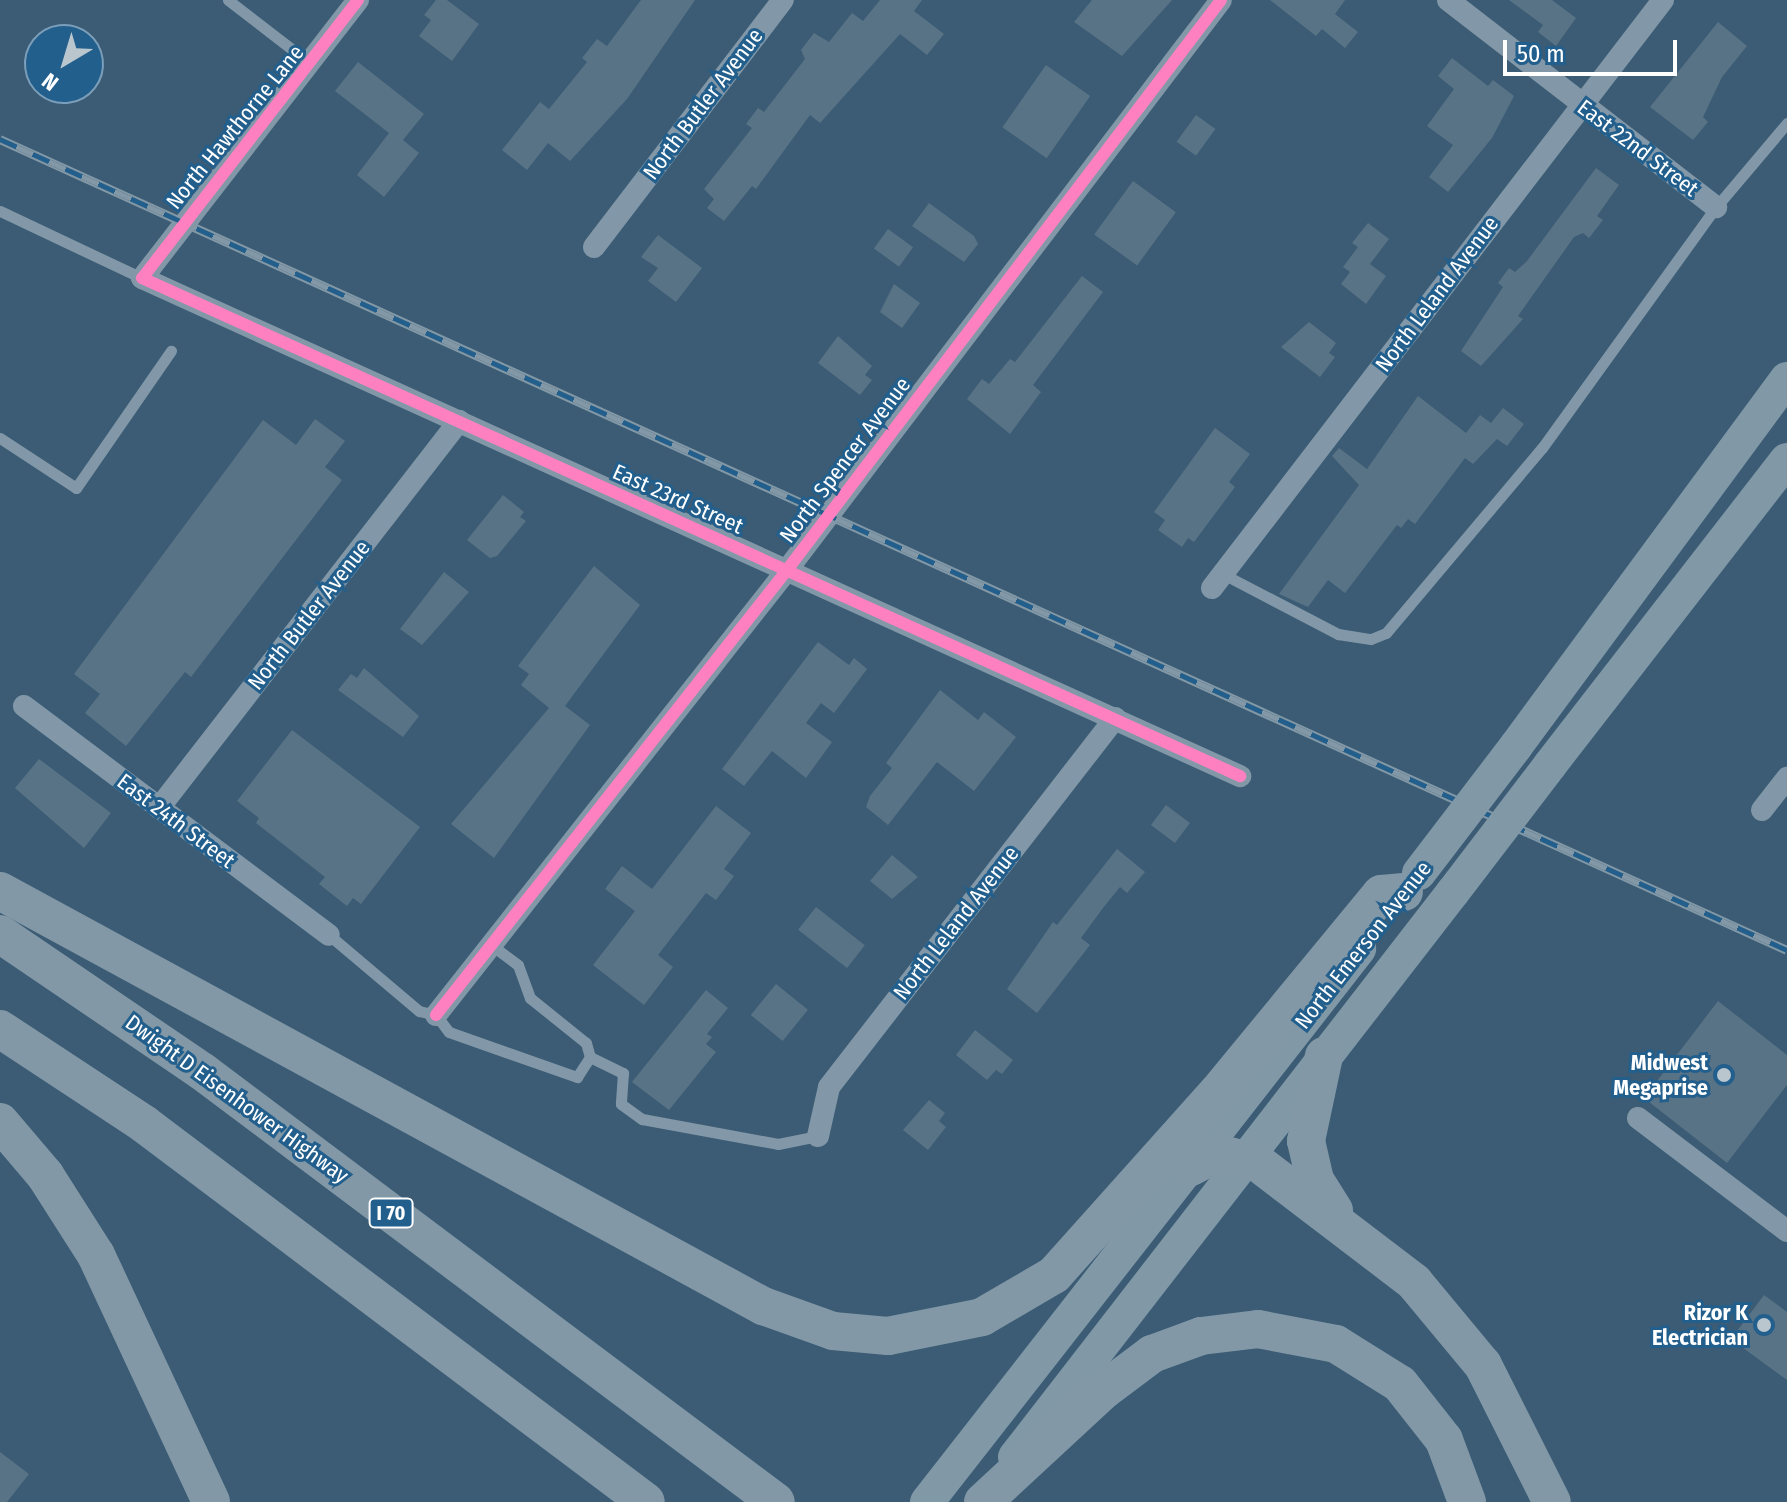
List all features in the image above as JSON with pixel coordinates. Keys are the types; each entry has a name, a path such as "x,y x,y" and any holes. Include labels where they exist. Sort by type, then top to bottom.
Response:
{"highway":[{"path":"0,891 763,1306 833,1331 888,1336 982,1317 1054,1275 1217,1093 1381,894 1411,883"},
{"name":"Dwight D Eisenhower Highway","path":"0,934 191,1063 776,1502"},
{"path":"0,1029 144,1124 646,1502"},
{"path":"1324,1056 1308,1114 1307,1154 1315,1180 1342,1222"},
{"path":"0,1122 45,1175 96,1255 211,1502"},
{"path":"1191,1167 1217,1153 1244,1157 1342,1222 1414,1282 1467,1343 1513,1417 1552,1502"},
{"path":"982,1502 1104,1390 1152,1354 1201,1336 1258,1329 1336,1344 1400,1384 1444,1440 1467,1502"}],"main road":[{"name":"North Emerson Avenue","path":"927,1502 1516,746 1787,379"},
{"name":"North Emerson Avenue","path":"982,1502 1244,1157 1787,460"}],"street":[{"name":"North Hawthorne Lane","path":"142,278 312,64 358,0"},
{"name":"North Butler Avenue","path":"594,247 783,0"},
{"name":"North Spencer Avenue","path":"436,1015 787,570 1221,0"},
{"name":"East 22nd Street","path":"1448,0 1716,207"},
{"name":"North Leland Avenue","path":"1217,581 1663,0"},
{"name":"East 23rd Street","path":"142,278 1240,776"},
{"name":"North Butler Avenue","path":"159,808 459,421"},
{"name":"East 24th Street","path":"24,706 329,935"},
{"name":"North Leland Avenue","path":"818,1136 829,1087 1115,718"},
{"path":"1762,810 1787,778"},
{"path":"1638,1118 1787,1231"}],"lane":[{"path":"228,0 312,64"},
{"path":"1217,581 1338,634 1371,639 1386,633 1542,448 1716,207 1787,123"},
{"path":"0,211 142,278"},
{"path":"0,438 76,488 171,351"},
{"path":"329,935 419,1011 436,1015 449,1032 571,1078 582,1073 590,1057"},
{"path":"491,945 518,965 530,998 580,1035 590,1057 623,1073 621,1104 642,1119 778,1144 818,1136"}],"building":[{"path":"436,0 447,0 479,24 452,61 419,36 431,20 424,15"},
{"path":"641,0 695,0 627,99 570,161 548,143 527,170 502,150 540,102 549,109 587,62 582,58 597,39 607,46"},
{"path":"880,0 922,0 914,11 944,34 927,55 900,34 820,123 810,115 756,189 752,186 724,221 707,208 714,199 704,189 752,128 746,124 758,108 764,112 805,59 801,50 814,33 829,42 852,13 863,21"},
{"path":"1092,0 1172,0 1122,56 1074,22"},
{"path":"1270,0 1345,0 1335,14 1358,32 1345,48 1322,29 1316,36"},
{"path":"1509,0 1552,0 1576,18 1556,46 1538,32 1543,25"},
{"path":"1718,22 1747,46 1722,77 1703,117 1708,122 1693,140 1650,107"},
{"path":"1452,58 1488,86 1493,80 1514,96 1492,138 1448,192 1429,177 1453,145 1427,126 1454,89 1438,76"},
{"path":"358,62 424,114 403,140 419,153 384,197 357,175 389,133 335,91"},
{"path":"1046,65 1090,96 1047,158 1002,127"},
{"path":"1196,115 1215,129 1196,156 1177,142"},
{"path":"1596,168 1619,185 1597,216 1603,220 1589,238 1583,233 1574,237 1518,316 1523,319 1481,366 1461,351 1503,287 1498,283 1509,268 1515,272 1527,261"},
{"path":"1133,181 1176,212 1137,266 1094,234"},
{"path":"929,203 974,236 978,244 964,262 912,226"},
{"path":"1368,223 1389,239 1370,264 1386,276 1366,304 1341,284 1350,272 1343,267 1358,247 1352,243"},
{"path":"888,229 913,247 899,267 874,248"},
{"path":"658,235 702,268 676,302 648,281 658,268 641,257"},
{"path":"1082,276 1103,292 1033,385 1041,392 1010,434 967,399 982,379 989,384 1010,359 1015,362"},
{"path":"894,284 920,303 902,328 880,312"},
{"path":"1309,322 1336,343 1329,353 1335,357 1320,377 1281,347"},
{"path":"838,336 872,366 865,375 872,380 860,395 818,363"},
{"path":"1418,396 1466,433 1480,415 1491,423 1503,408 1524,424 1507,446 1497,439 1473,464 1465,458 1415,524 1408,519 1401,528 1397,525 1345,593 1328,580 1308,607 1279,594 1359,485 1332,456 1339,448 1367,469"},
{"path":"315,419 345,441 325,467 342,480 191,677 185,672 126,746 85,713 100,694 74,674 263,420 296,445"},
{"path":"1215,428 1250,454 1229,482 1235,487 1194,542 1188,538 1182,547 1158,530 1165,520 1154,512"},
{"path":"503,495 524,512 520,517 526,521 497,556 490,558 467,540"},
{"path":"594,566 640,605 565,706 590,725 494,858 451,824 549,708 521,685 529,674 518,666"},
{"path":"444,572 469,592 422,645 400,629"},
{"path":"818,642 849,665 854,658 867,669 834,713 821,703 806,723 832,742 806,778 772,751 744,786 722,769"},
{"path":"364,668 419,716 403,737 338,690 351,674 357,678"},
{"path":"940,690 978,720 984,712 1016,737 974,791 937,762 888,825 866,807 870,796 892,768 886,763"},
{"path":"292,730 420,827 361,904 353,898 347,906 319,884 325,877 256,823 259,818 237,801"},
{"path":"39,759 111,813 84,848 15,788"},
{"path":"1166,805 1190,823 1175,843 1151,825"},
{"path":"716,806 751,833 724,869 734,876 716,900 706,893 658,955 673,967 644,1005 593,965 635,911 605,889 622,866 652,889"},
{"path":"1117,849 1145,872 1127,893 1120,887 1103,908 1081,938 1090,945 1037,1013 1007,989 1053,922 1057,925"},
{"path":"892,855 918,877 892,899 870,881"},
{"path":"816,907 865,945 847,968 798,930"},
{"path":"776,984 808,1010 783,1041 751,1015"},
{"path":"706,990 728,1008 707,1034 712,1037 706,1044 716,1052 669,1110 632,1082"},
{"name":"Midwest Megaprise","path":"1718,1001 1787,1055 1787,1085 1727,1163 1644,1098"},
{"path":"975,1030 1013,1060 1002,1074 996,1070 987,1080 956,1055"},
{"path":"929,1100 945,1113 939,1121 946,1127 928,1150 903,1130"},
{"name":"Rizor K Electrician","path":"1764,1295 1787,1312 1787,1380 1731,1339"},
{"path":"0,1452 29,1474 7,1502 0,1502"}],"railway":[{"path":"0,139 1787,950"}],"cycle path":[{"path":"358,0 142,278 1240,776"},
{"path":"436,1015 787,570 1221,0"}],"place":[{"name":"Midwest Megaprise","path":"1724,1075"},
{"name":"Rizor K Electrician","path":"1764,1325"}]}
